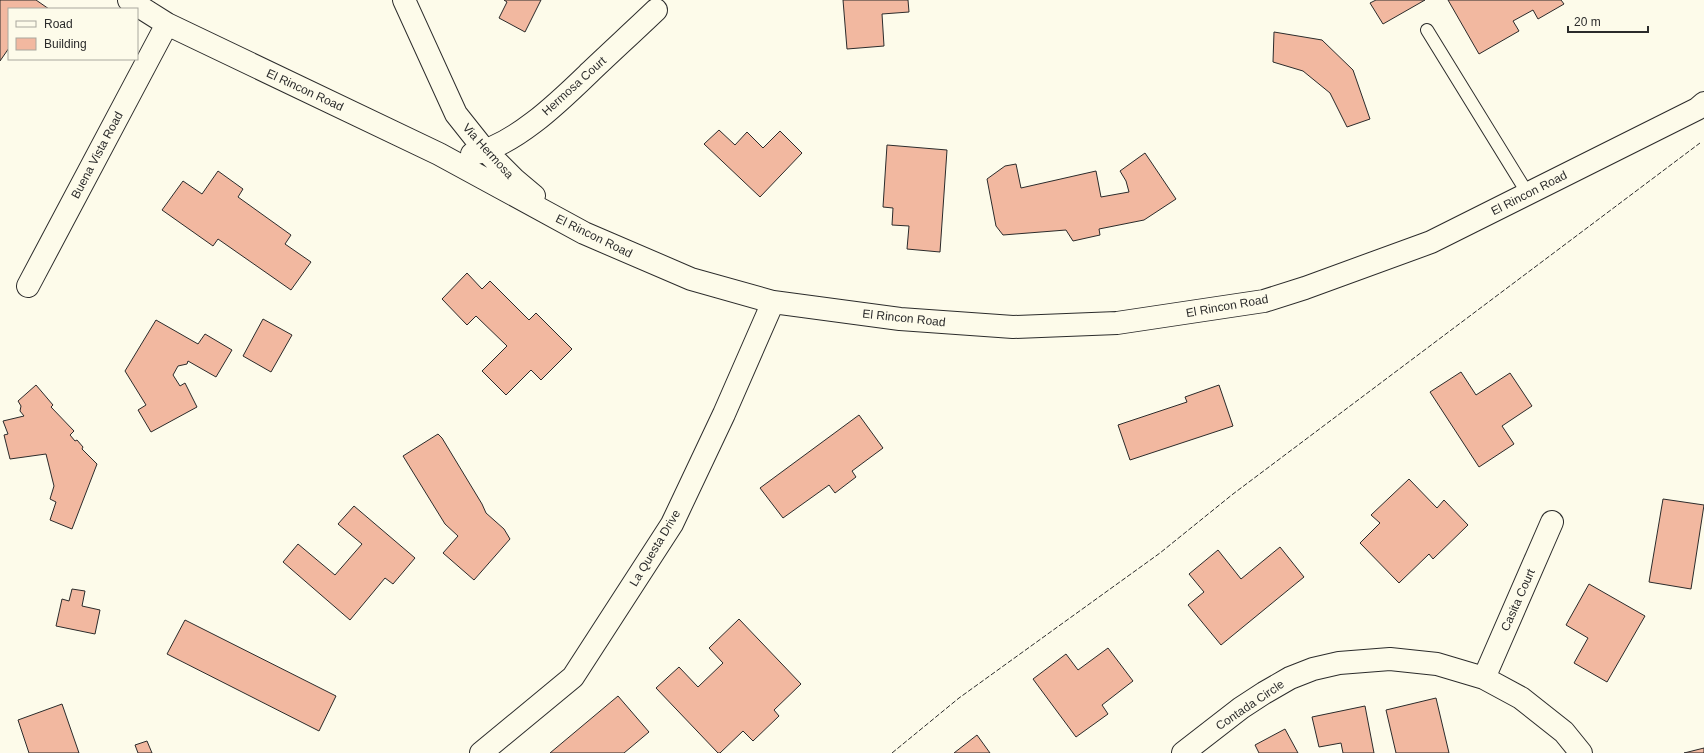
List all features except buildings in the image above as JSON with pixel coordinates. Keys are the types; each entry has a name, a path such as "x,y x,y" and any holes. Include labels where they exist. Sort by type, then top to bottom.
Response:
{"street":[{"name":"El Rincon Road","path":"129,0 167,24 439,154 584,233 691,279 773,302 900,319 1013,327 1117,323 1264,301 1277,297 1431,242 1697,108 1704,103"},
{"name":"Via Hermosa","path":"404,0 456,114 485,150 515,180 548,208 584,233"},
{"name":"Hermosa Court","path":"439,154 465,155 485,150 527,127 555,106 656,10"},
{"name":"Buena Vista Road","path":"28,286 167,24"},
{"name":"La Questa Drive","path":"481,753 573,677 578,670 672,524 724,414 773,302"},
{"name":"Casita Court","path":"1484,678 1552,522"},
{"name":"Contada Circle","path":"1183,753 1241,708 1290,678 1313,669 1340,663 1390,658 1437,664 1484,678 1521,698 1564,732 1581,753"}],"lane":[{"path":"1427,30 1528,194"}],"fence":[{"path":"892,753 959,698 1160,553 1233,494 1700,143"}]}
